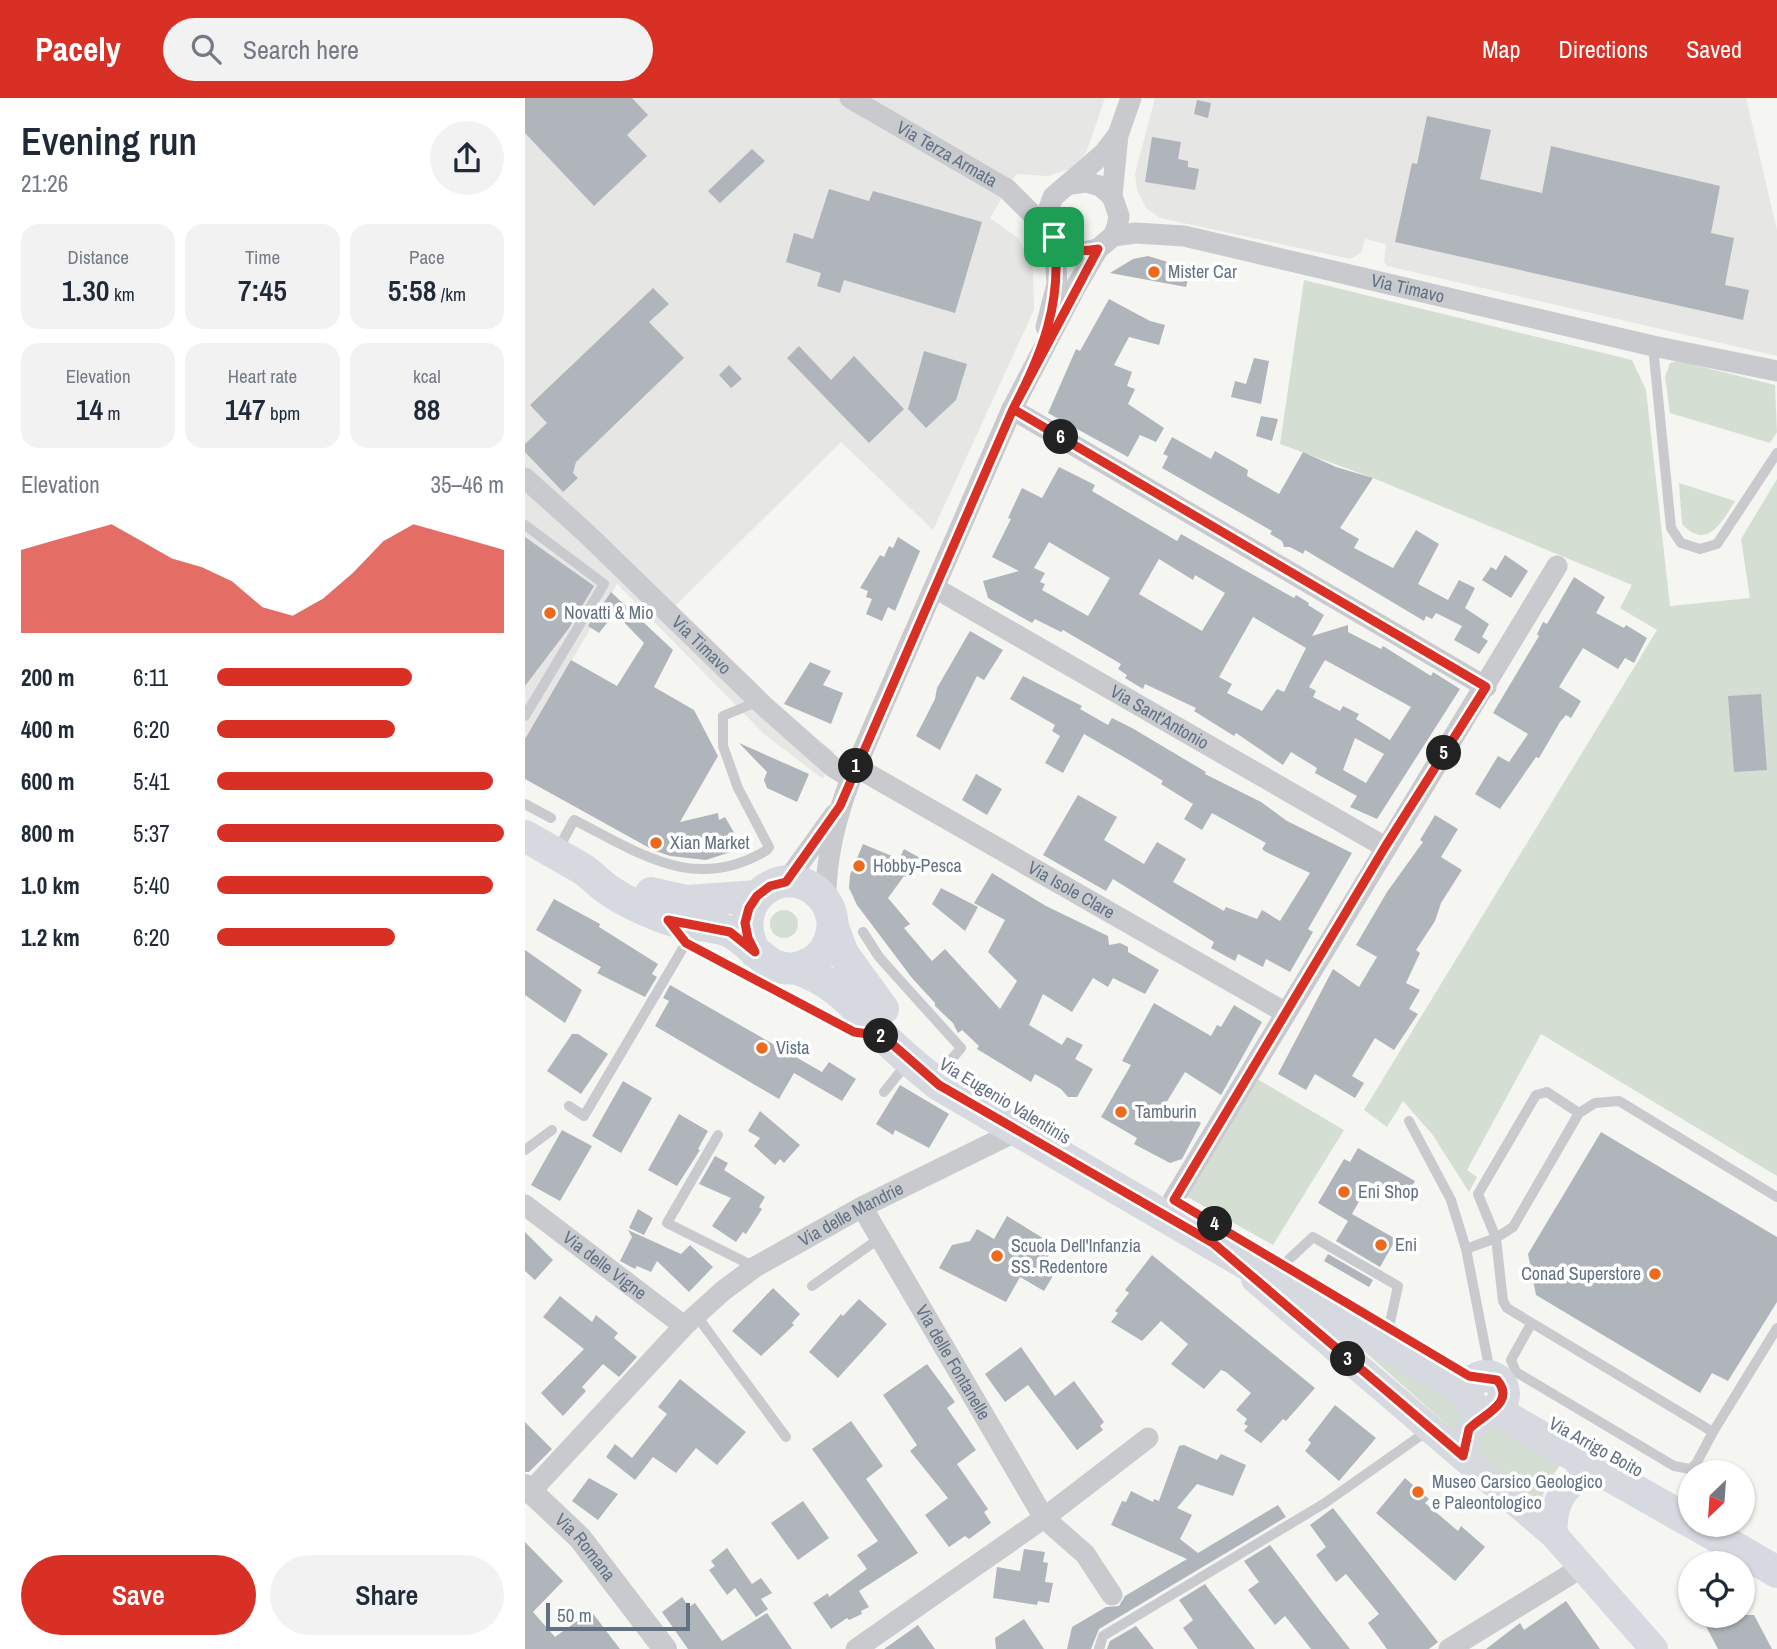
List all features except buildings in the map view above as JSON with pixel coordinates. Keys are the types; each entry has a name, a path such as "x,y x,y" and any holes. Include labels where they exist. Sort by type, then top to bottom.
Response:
{"main road":[{"path":"525,836 584,870 608,890 677,931 730,932 755,952 773,965 795,968 817,958 825,949 840,920 808,887 786,882 770,886 757,896 749,908 745,923 755,952"},
{"path":"584,870 671,900 715,901 757,896"},
{"name":"Via Eugenio Valentinis","path":"840,920 843,954 884,985 893,1023 946,1066 1174,1200 1430,1429 1554,1535 1584,1566 1654,1649"},
{"name":"Via Eugenio Valentinis","path":"795,968 817,976 844,993 883,1036 939,1085 1017,1131 1217,1236"},
{"name":"Via Arrigo Boito","path":"1217,1236 1283,1265 1389,1327 1605,1472 1678,1514"},
{"name":"Via Arrigo Boito","path":"1217,1236 1462,1390 1487,1394 1678,1493"},
{"path":"1463,1456 1469,1429 1487,1394"},
{"path":"1554,1535 1555,1509 1565,1489 1582,1476 1605,1472"},
{"name":"Via Arrigo Boito","path":"1717,1537 1777,1572"},
{"path":"1753,1537 1777,1551"}],"street":[{"name":"Via Terza Armata","path":"850,98 1007,189 1052,234"},
{"path":"840,920 825,874 840,806 1013,409 1105,243 1117,227 1114,201 1118,135 1131,98"},
{"path":"1039,360 1056,284 1049,208 1118,135"},
{"path":"1066,187 1093,184 1162,234"},
{"name":"Via Terza Armata","path":"1007,189 1042,192 1066,187"},
{"path":"1052,234 1066,248 1082,252 1105,243 1162,234"},
{"name":"Via Timavo","path":"1162,234 1184,236 1653,346 1777,372"},
{"path":"1013,409 1486,687"},
{"name":"Via Timavo","path":"525,478 586,533 759,701 833,766 853,773"},
{"path":"1174,1200 1557,566"},
{"name":"Via Sant'Antonio","path":"935,588 1385,847"},
{"name":"Via Isole Clare","path":"853,773 1286,1013"},
{"path":"786,882 840,806"},
{"name":"Via delle Mandrie","path":"528,1488 690,1321 755,1267 862,1207 1017,1131"},
{"name":"Via delle Vigne","path":"525,1205 690,1321"},
{"name":"Via delle Fontanelle","path":"862,1207 1044,1518 1085,1554 1112,1595"},
{"path":"856,1649 1044,1518 1148,1438"},
{"name":"Via Romana","path":"528,1488 580,1538 665,1649"},
{"path":"1449,1649 1584,1566"}],"lane":[{"path":"1653,346 1671,528 1681,544 1700,549 1717,544 1777,453"},
{"path":"525,525 604,584 525,716"},
{"path":"555,853 574,820 670,866 716,870 744,864 767,850 769,847 738,788 723,746 723,716 759,701"},
{"path":"525,804 551,818"},
{"path":"569,1106 584,1116 677,931 761,983 854,1032 883,1036"},
{"path":"884,1092 909,1060"},
{"path":"1579,1112 1547,1092 1536,1095 1478,1194 1496,1238 1503,1301 1507,1308 1531,1324 1713,1432"},
{"path":"1467,1249 1496,1238 1513,1227 1579,1112 1595,1103 1619,1101 1777,1197"},
{"path":"1409,1121 1451,1200 1467,1249 1487,1394"},
{"path":"525,1150 552,1130"},
{"path":"718,1135 667,1223 755,1267"},
{"path":"812,1286 880,1238"},
{"path":"690,1321 786,1437"},
{"path":"1531,1324 1511,1360 1516,1372 1674,1466 1690,1469 1696,1464 1777,1328"},
{"path":"1099,1649 1103,1636 1325,1503 1430,1429"}],"shaded area":[{"path":"525,98 1105,98 1086,153 1070,169 1048,176 1016,174 990,218 1019,239 1033,268 1034,310 933,530 841,442 675,606 773,705 834,752 823,779 764,734 617,584 525,739"},
{"path":"1155,98 1746,98 1777,230 1777,356 1387,266 1384,262 1386,244 1365,239 1361,253 1350,259 1160,218 1146,208 1137,190 1135,174"},
{"path":"1304,280 1632,360 1646,390 1670,606 1750,598 1741,539 1777,479 1777,1176 1541,1034 1467,1170 1477,1177 1469,1192 1432,1134 1403,1101 1387,1127 1364,1110 1657,630 1620,608 1632,585 1373,478 1280,444"},
{"path":"1679,361 1775,385 1777,432 1770,443 1670,413 1665,377 1670,363"},
{"path":"1679,483 1735,501 1719,525 1706,534 1699,535 1682,524"},
{"path":"784,910 794,914 798,924 794,934 784,938 774,934 770,924 774,914"},
{"path":"1257,1079 1344,1130 1273,1245 1184,1195"},
{"path":"1363,1350 1455,1401 1469,1415 1456,1433"},
{"path":"1486,1424 1497,1427 1560,1465 1545,1487 1541,1504 1473,1450"}],"place":[{"name":"Mister Car","path":"1154,272"},
{"name":"Novatti & Mio","path":"550,613"},
{"name":"Xian Market","path":"656,843"},
{"name":"Hobby-Pesca","path":"859,866"},
{"name":"Vista","path":"762,1048"},
{"name":"Tamburin","path":"1121,1112"},
{"name":"Eni Shop","path":"1344,1192"},
{"name":"Eni","path":"1381,1245"},
{"name":"Scuola Dell'Infanzia SS. Redentore","path":"997,1256"},
{"name":"Conad Superstore","path":"1655,1274"},
{"name":"Museo Carsico Geologico e Paleontologico","path":"1418,1492"}],"route":[{"path":"1054,237 1056,284 1039,360 1013,409 840,806 786,882 770,886 757,896 749,908 745,923 755,952 730,932 668,920 686,943 854,1032 883,1036 939,1085 1213,1243 1463,1456 1469,1429 1487,1412 1494,1410 1503,1399 1501,1385 1497,1380 1469,1376 1174,1200 1385,847 1486,687 1013,409 1098,249 1082,252 1066,248 1054,237"}]}
